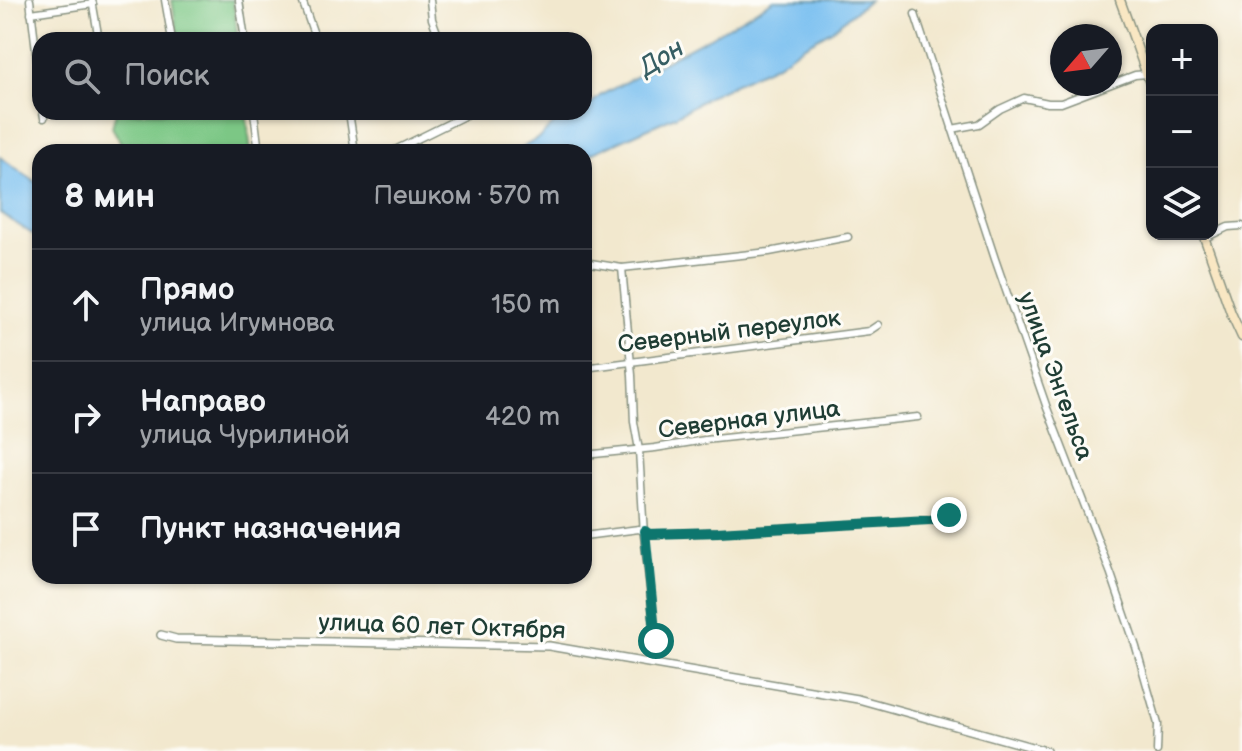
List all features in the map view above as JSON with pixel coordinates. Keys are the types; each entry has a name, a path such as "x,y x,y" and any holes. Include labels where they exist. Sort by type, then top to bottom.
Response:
{"main road":[{"path":"1120,0 1146,71"},
{"path":"1205,240 1242,337"}],"street":[{"path":"30,0 33,32"},
{"path":"165,0 171,32"},
{"path":"239,0 244,32"},
{"path":"302,0 313,32"},
{"path":"430,0 437,32"},
{"path":"31,13 92,2 98,32"},
{"name":"улица Энгельса","path":"915,14 995,259 1136,647 1158,724 1157,751"},
{"path":"952,129 979,124 1000,109 1024,98 1061,103 1135,75 1146,74"},
{"path":"255,120 258,144"},
{"path":"350,120 354,144"},
{"path":"407,144 456,120"},
{"path":"1218,231 1242,226"},
{"path":"592,263 622,268 769,252 848,237"},
{"path":"622,268 656,641 651,664"},
{"name":"Северный переулок","path":"592,367 869,331 878,325"},
{"name":"Северная улица","path":"592,454 918,417"},
{"path":"592,535 639,529 649,534 718,532 946,519 951,512"},
{"name":"улица 60 лет Октября","path":"161,635 176,639 549,646 858,699 1046,751"}],"green space":[{"path":"172,0 233,0 237,32 177,32"},
{"path":"114,120 247,120 250,144 122,144 112,127"}],"water":[{"path":"774,0 869,0 830,31 779,63 675,116 592,153 592,144 528,144 564,120 592,120 592,103 601,95"},
{"path":"0,157 32,179 32,234 0,213"}],"route":[{"path":"656,641 645,531 649,534 718,532 946,519 949,515"}],"water label":[{"name":"Дон","path":"661,57"}]}
